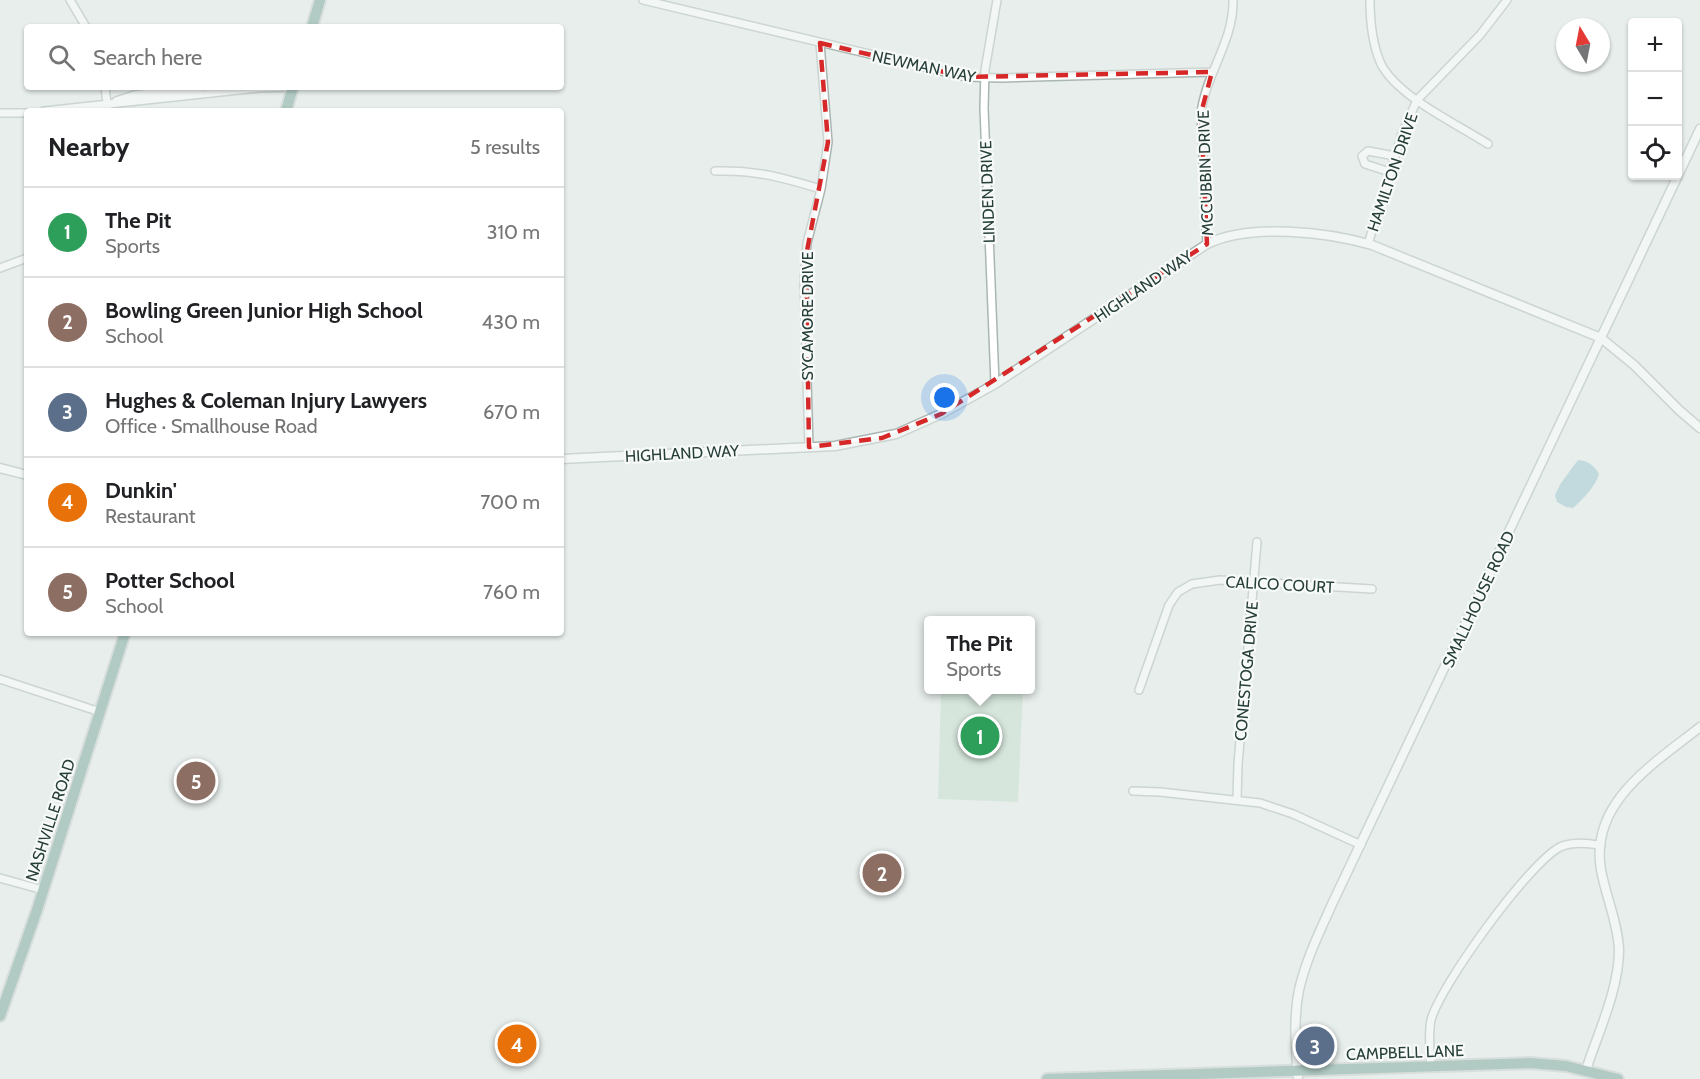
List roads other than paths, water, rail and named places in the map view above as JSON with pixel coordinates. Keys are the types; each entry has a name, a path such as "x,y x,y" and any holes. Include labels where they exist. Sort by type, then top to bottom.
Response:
{"main road":[{"path":"313,24 320,0"},
{"path":"287,108 292,90"},
{"name":"NASHVILLE ROAD","path":"0,1016 124,636"},
{"name":"CAMPBELL LANE","path":"1047,1079 1298,1075 1431,1066 1530,1063 1586,1070 1618,1079"}],"street":[{"path":"70,0 84,24"},
{"name":"NEWMAN WAY","path":"643,0 954,75 985,78 1212,72"},
{"name":"LINDEN DRIVE","path":"995,384 988,246 985,78 997,0"},
{"name":"MCCUBBIN DRIVE","path":"1207,244 1201,113 1203,96 1229,33 1233,0"},
{"path":"1370,0 1371,31 1381,64 1399,87 1488,144"},
{"path":"1417,100 1480,35 1507,0"},
{"name":"SYCAMORE DRIVE","path":"809,447 804,281 806,256 828,142 820,43"},
{"path":"105,90 108,108"},
{"path":"108,108 134,95 176,90"},
{"path":"108,108 244,90"},
{"name":"HAMILTON DRIVE","path":"1368,244 1402,134 1417,100"},
{"path":"0,113 24,113"},
{"name":"SMALLHOUSE ROAD","path":"1298,1075 1296,1013 1299,990 1307,962 1700,129"},
{"path":"1390,172 1365,164 1362,156 1364,152 1370,151 1395,156"},
{"path":"715,171 746,170 770,174 820,189"},
{"name":"HIGHLAND WAY","path":"564,459 809,447 860,443 896,434 941,414 995,384 1207,244 1236,235 1293,232 1346,237 1368,244 1601,338 1634,365 1700,428"},
{"path":"0,268 24,259"},
{"path":"0,468 24,475"},
{"name":"CONESTOGA DRIVE","path":"1237,800 1257,542"},
{"name":"CALICO COURT","path":"1139,690 1169,605 1178,592 1189,585 1220,580 1253,584 1372,589"},
{"path":"0,679 100,712"},
{"path":"1586,1070 1608,1003 1618,961 1617,930 1601,869 1601,844 1607,818 1622,793 1700,727"},
{"path":"1133,791 1260,803 1284,811 1361,845"},
{"path":"1431,1066 1430,1032 1434,1010 1496,916 1528,875 1556,849 1571,844 1601,844"},
{"path":"0,878 43,890"}],"water":[{"path":"1578,460 1590,464 1599,474 1592,488 1573,508 1566,507 1557,502 1555,495"}],"place":[{"name":"The Pit","path":"980,736"},
{"name":"Potter School","path":"196,781"},
{"name":"Bowling Green Junior High School","path":"882,873"},
{"name":"Dunkin'","path":"517,1044"},
{"name":"Hughes & Coleman Injury Lawyers","path":"1315,1046"}]}
